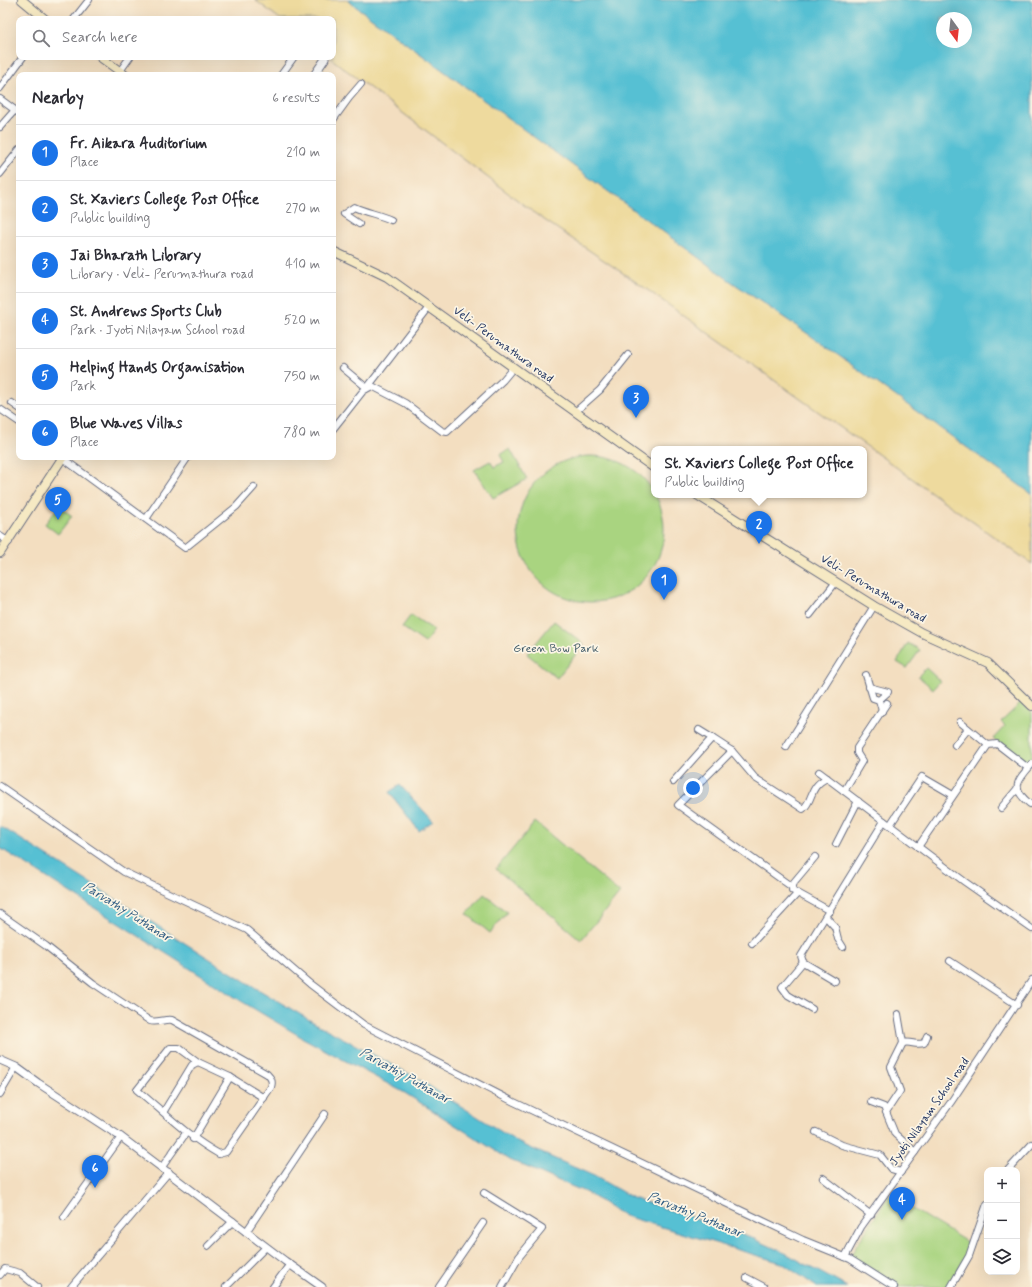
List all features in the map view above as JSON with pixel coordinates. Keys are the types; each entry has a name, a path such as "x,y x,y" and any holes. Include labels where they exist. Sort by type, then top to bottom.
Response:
{"main road":[{"path":"23,0 42,16"},
{"path":"104,60 121,72"},
{"name":"Veli- Perumathura road","path":"336,252 387,277 430,306 513,368 651,466"},
{"path":"0,552 8,542 60,460"},
{"name":"Veli- Perumathura road","path":"702,498 874,606 922,633 988,663 1032,706"}],"street":[{"path":"76,16 89,0"},
{"path":"0,88 22,60"},
{"path":"122,72 128,60"},
{"path":"283,72 292,60"},
{"path":"316,72 323,60"},
{"path":"336,116 361,84"},
{"path":"0,99 16,110"},
{"path":"0,127 16,112"},
{"path":"0,174 16,154"},
{"path":"359,224 344,214 354,207 368,214 378,214 391,220"},
{"path":"336,426 430,306"},
{"path":"575,412 600,390 628,355"},
{"path":"343,368 367,388 375,387 405,403 442,431 446,432 504,380 513,368"},
{"path":"12,403 16,406"},
{"path":"0,409 16,420"},
{"path":"66,460 185,548 236,507 254,487"},
{"path":"146,519 186,460"},
{"path":"0,536 8,542"},
{"path":"810,615 836,582"},
{"path":"786,747 874,606"},
{"path":"866,675 873,698 879,700"},
{"path":"869,687 888,692 879,700"},
{"path":"879,700 882,711"},
{"path":"844,791 862,761 857,753 857,748 887,703"},
{"path":"960,722 988,745 996,744 1030,766 1002,808"},
{"path":"955,745 968,728"},
{"path":"699,730 732,751 755,778 803,809 807,806 810,796 819,782 828,778"},
{"path":"673,782 712,738"},
{"path":"918,847 988,745"},
{"path":"732,751 678,805 792,887 797,894 830,911"},
{"path":"819,772 965,882 1032,929"},
{"path":"890,825 922,778 953,795"},
{"path":"0,786 124,872 247,930 310,984 364,1024 521,1105 796,1237 845,1257 894,1287"},
{"path":"1016,789 1020,796 1030,804"},
{"path":"836,844 858,802"},
{"path":"835,981 803,962 801,959 803,952 830,911 884,821"},
{"path":"792,887 815,858"},
{"path":"752,943 797,894"},
{"path":"0,914 46,946 93,982 150,1021 155,1022 166,1019 172,1020 267,1074 272,1083 264,1098 226,1152 219,1154 193,1139 164,1111 137,1090 170,1048 179,1048 198,1062 230,1077 264,1098"},
{"path":"826,917 835,928 838,939 843,947"},
{"path":"803,962 782,987 788,995 812,1009"},
{"path":"950,962 1017,1005"},
{"name":"Jyoti Nilayam School road","path":"845,1257 853,1240 1017,1005 1032,980"},
{"path":"886,1112 900,1091 891,1067 903,1044 898,1014"},
{"path":"903,1044 908,1042 918,1045 924,1043 927,1036"},
{"path":"0,1060 16,1067 121,1137 266,1247 322,1287"},
{"path":"164,1111 192,1065 198,1062"},
{"path":"1,1091 16,1067"},
{"path":"193,1139 230,1077"},
{"path":"871,1102 884,1107 895,1134 915,1152"},
{"path":"246,1232 325,1114"},
{"path":"816,1132 842,1145 880,1155 891,1169 901,1172"},
{"path":"162,1167 186,1133"},
{"path":"64,1217 121,1137"},
{"path":"1011,1167 1032,1144"},
{"path":"70,1287 169,1172"},
{"path":"823,1178 871,1215"},
{"path":"484,1193 542,1229 519,1257 502,1287"},
{"path":"951,1287 969,1256 984,1213"},
{"path":"208,1246 233,1221"},
{"path":"439,1287 483,1223"},
{"path":"226,1287 266,1247"},
{"path":"273,1287 290,1264"},
{"path":"0,1275 6,1269 20,1273 37,1287"},
{"path":"747,1278 764,1287"}],"green space":[{"path":"510,449 527,479 493,498 474,470 490,461 494,467 504,462 500,455"},
{"path":"591,456 612,459 637,473 651,489 651,498 656,498 661,508 664,529 661,550 647,575 637,585 619,596 612,599 591,602 570,599 563,596 545,585 535,575 521,550 518,529 521,508 524,501 535,483 545,473 570,459"},
{"path":"59,506 72,516 58,534 45,524"},
{"path":"411,615 434,630 425,643 402,627"},
{"name":"Green Bow Park","path":"554,621 584,644 557,678 527,654"},
{"path":"908,643 920,650 907,668 897,662"},
{"path":"926,668 940,681 933,689 918,676"},
{"path":"1022,702 1032,712 1032,760 1029,764 1023,763 993,739 1005,726 1001,722"},
{"path":"535,822 620,893 581,940 496,869"},
{"path":"484,894 507,912 490,933 467,914"},
{"path":"889,1195 972,1245 948,1287 898,1287 850,1256"}],"sand":[{"path":"255,0 347,0 729,280 817,340 1032,494 1032,564 642,286 537,215 333,60 336,60 336,16 276,16"}],"water":[{"path":"347,0 1032,0 1032,494 817,340 729,280"},
{"path":"400,785 433,821 419,831 389,792"},
{"name":"Parvathy Puthanar","path":"0,826 251,985 313,1022 415,1077 519,1143 594,1176 633,1198 748,1236 787,1254 847,1287 817,1287 782,1263 625,1216 585,1192 510,1160 405,1093 303,1038 241,1001 0,848"}],"place":[{"name":"Jai Bharath Library","path":"636,418"},
{"name":"Helping Hands Organisation","path":"58,520"},
{"name":"St. Xaviers College Post Office","path":"759,544"},
{"name":"Fr. Aikara Auditorium","path":"664,600"},
{"name":"Blue Waves Villas","path":"95,1188"},
{"name":"St. Andrews Sports Club","path":"902,1220"}]}
